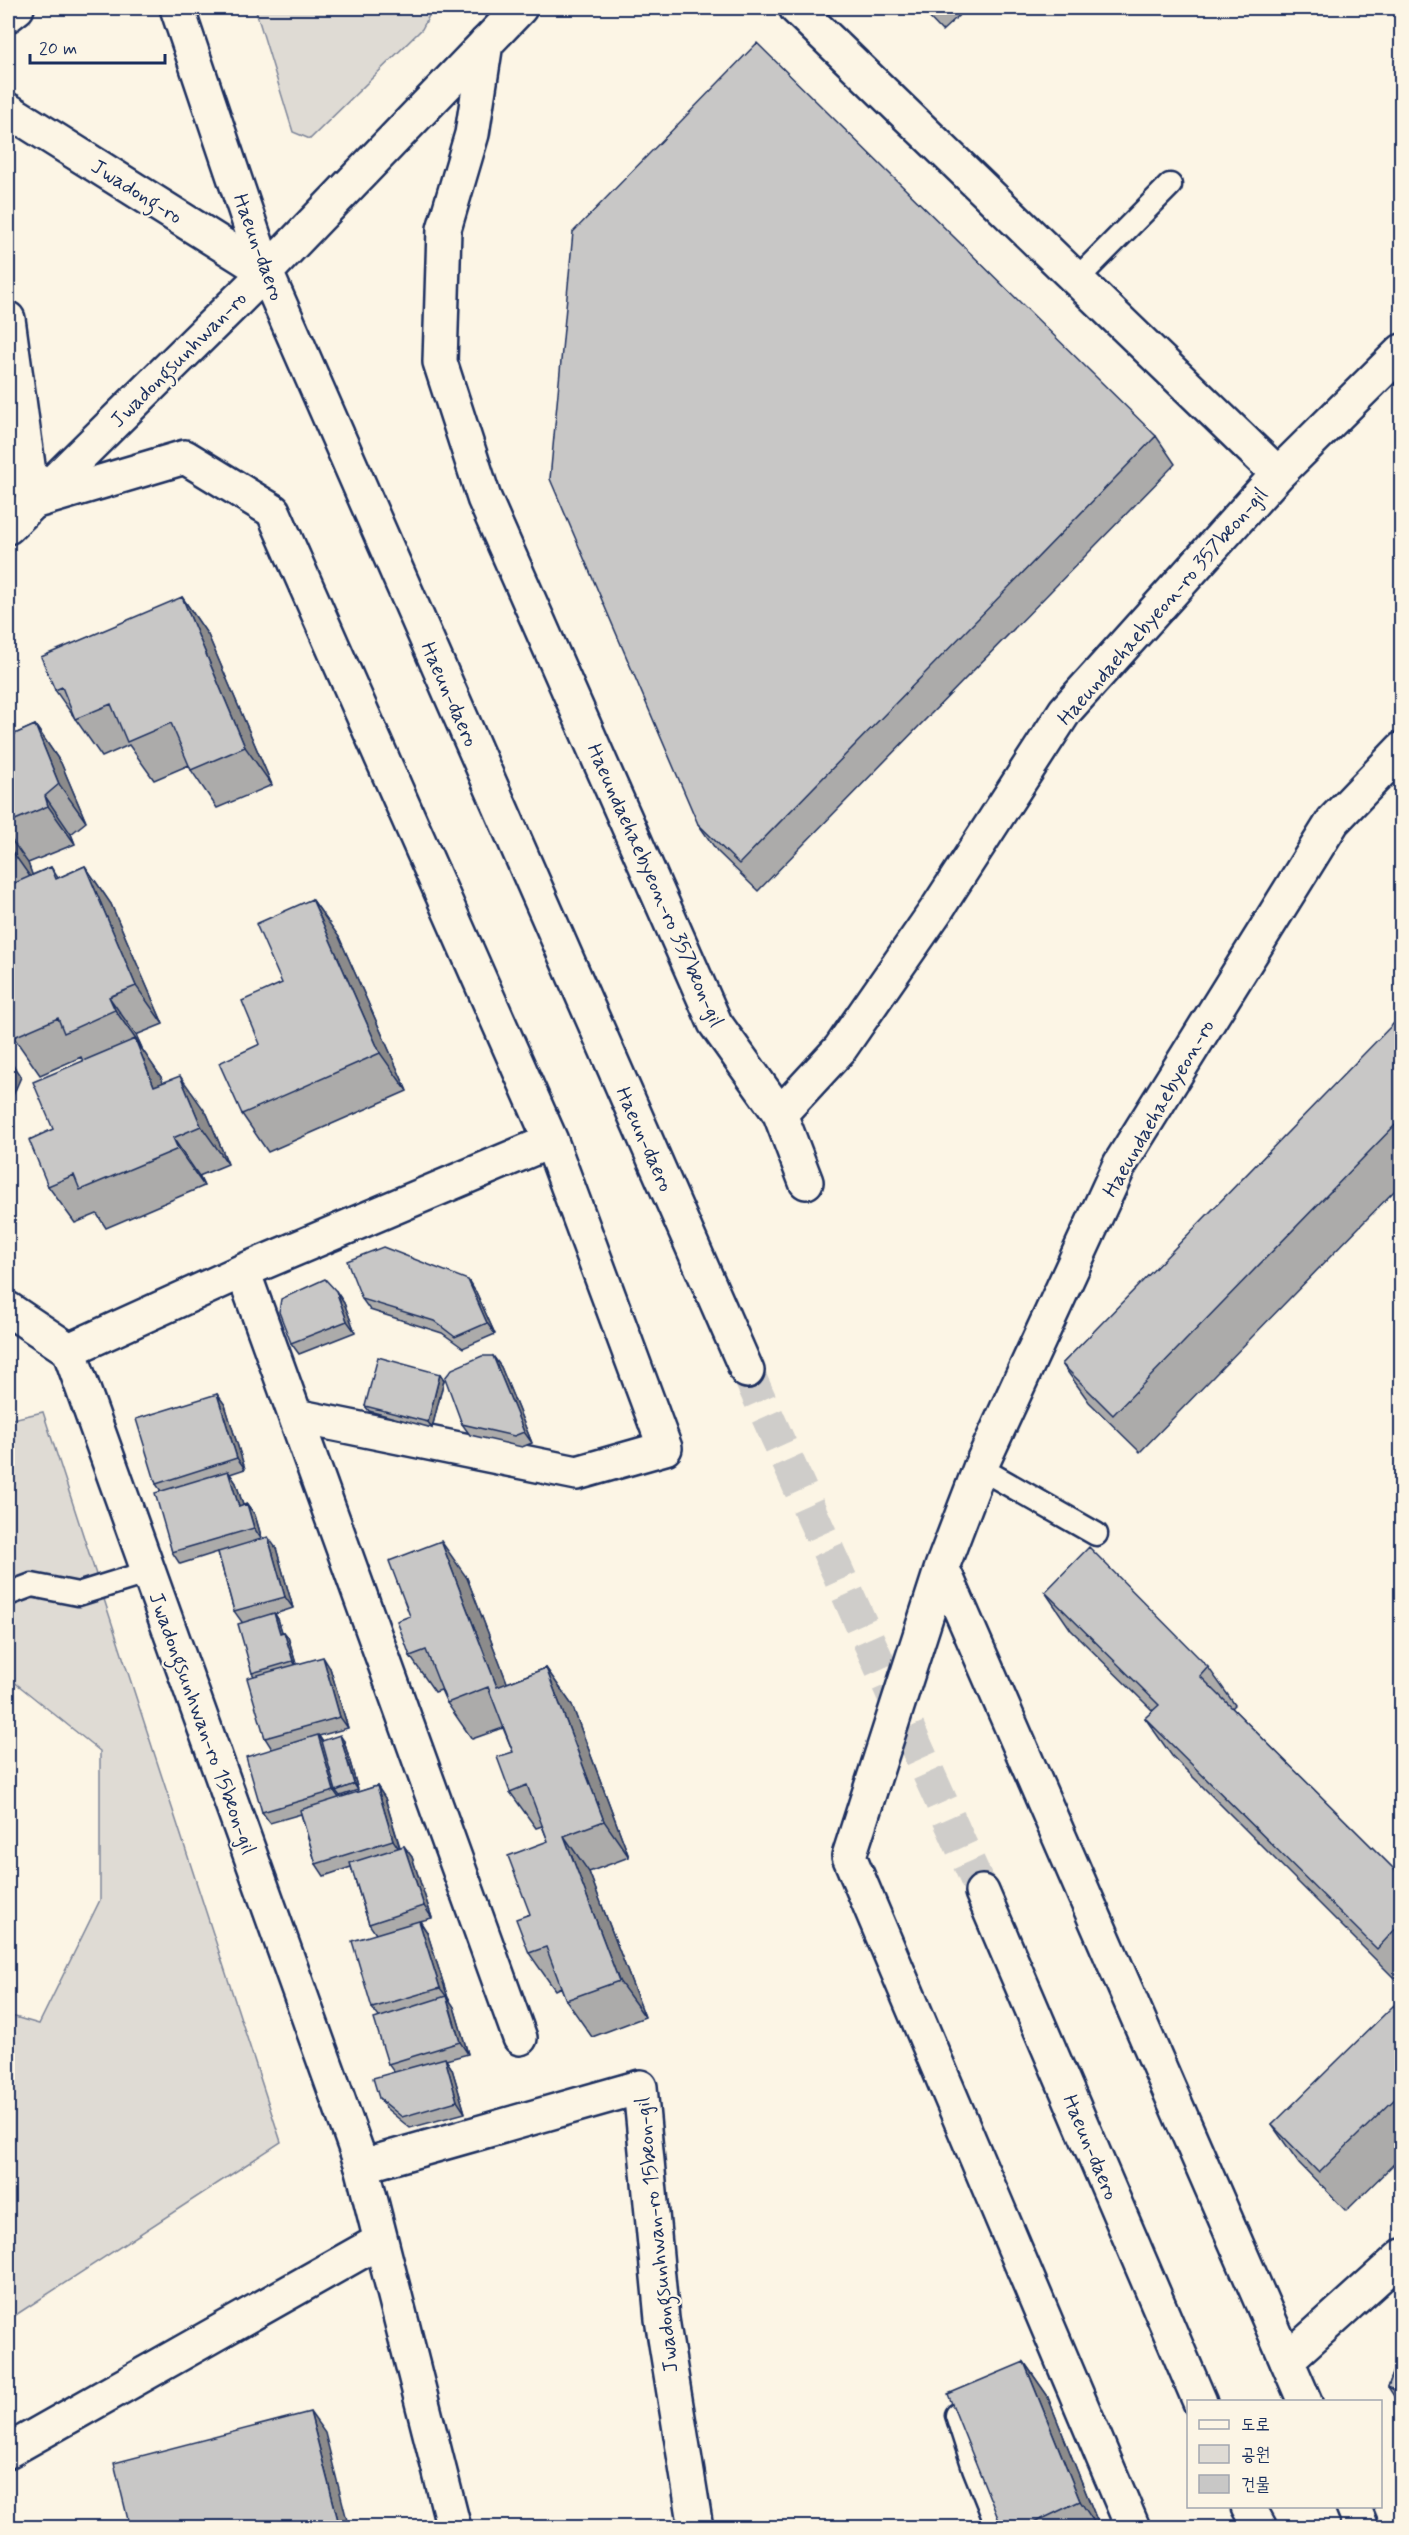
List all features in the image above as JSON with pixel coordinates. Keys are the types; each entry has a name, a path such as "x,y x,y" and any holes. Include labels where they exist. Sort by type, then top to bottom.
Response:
{"street":[{"path":"8,15 17,8"},
{"name":"Haeun-daero","path":"177,8 266,272 747,1371"},
{"name":"Jwadongsunhwan-ro","path":"8,527 266,272 520,8"},
{"path":"796,8 1278,474"},
{"name":"Haeundaehaebyeon-ro 357beon-gil","path":"486,43 471,134 444,229 441,362 484,498 715,1023 780,1114 840,1049 937,909 1065,711 1278,474 1401,351"},
{"name":"Jwadong-ro","path":"8,110 266,272"},
{"path":"8,319 33,502 185,457 273,511 551,1141 665,1448 577,1473 296,1416"},
{"name":"Haeundaehaebyeon-ro","path":"1133,2528 849,1856 942,1567 980,1468 1120,1164 1333,821 1401,749"},
{"path":"780,1114 806,1182"},
{"path":"8,1309 69,1350 243,1271 551,1141"},
{"path":"243,1271 520,2038"},
{"name":"Jwadongsunhwan-ro 15beon-gil","path":"69,1350 362,2166 454,2528"},
{"path":"942,1567 1304,2400"},
{"name":"Haeun-daero","path":"982,1892 1199,2400"},
{"name":"Jwadongsunhwan-ro 15beon-gil","path":"362,2166 640,2087 662,2319 696,2528"},
{"path":"8,2451 380,2241"},
{"path":"1287,2360 1401,2256"},
{"path":"1249,2508 1260,2528"},
{"path":"1354,2508 1362,2528"}],"lane":[{"path":"1077,279 1170,184"},
{"path":"980,1468 1096,1534"},
{"path":"8,1594 32,1585 78,1594 148,1572"},
{"path":"957,2415 974,2468 998,2528"}],"green space":[{"path":"255,8 429,8 432,10 422,29 310,139 293,132"},
{"path":"43,1412 281,2142 8,2320 8,2015 39,2024 100,1900 100,1751 8,1677 8,1420"}],"building":[{"path":"757,43 1156,436 739,864 698,824 550,479 573,232"},
{"path":"182,597 245,747 191,770 171,723 127,742 111,704 75,719 62,687 55,690 41,657"},
{"path":"35,725 59,784 45,796 48,806 8,823 8,737"},
{"path":"85,866 136,986 109,997 115,1010 64,1033 58,1018 14,1037 8,1023 8,886 51,867 56,879"},
{"path":"312,899 380,1053 242,1114 219,1063 260,1044 242,1001 282,983 256,924"},
{"path":"1394,1023 1401,1030 1401,1119 1113,1415 1062,1364"},
{"path":"135,1039 154,1086 180,1076 201,1126 173,1138 178,1149 80,1190 74,1175 48,1186 29,1140 53,1129 33,1082"},
{"path":"383,1247 468,1280 487,1323 455,1337 434,1321 362,1299 347,1261"},
{"path":"325,1279 336,1291 347,1321 291,1343 279,1312 281,1299"},
{"path":"482,1356 493,1356 524,1432 514,1436 462,1424 445,1378 452,1369"},
{"path":"378,1357 440,1374 428,1422 365,1406"},
{"path":"217,1394 237,1458 156,1484 136,1419"},
{"path":"228,1471 239,1507 247,1504 254,1528 172,1552 155,1493"},
{"path":"268,1537 285,1597 234,1611 218,1552"},
{"path":"441,1541 497,1687 546,1668 604,1821 564,1836 619,1981 566,2000 546,1947 529,1953 516,1919 530,1914 508,1856 548,1841 527,1785 510,1792 497,1757 513,1752 488,1687 447,1703 426,1650 410,1656 397,1621 410,1616 389,1561"},
{"path":"1089,1547 1208,1667 1200,1676 1401,1876 1401,1923 1377,1949 1145,1718 1159,1705 1045,1592"},
{"path":"274,1613 280,1633 284,1632 293,1661 252,1673 238,1624"},
{"path":"323,1657 340,1717 265,1738 247,1678"},
{"path":"318,1735 334,1791 262,1812 246,1757"},
{"path":"340,1735 354,1784 336,1791 322,1741"},
{"path":"377,1786 393,1840 316,1864 300,1810"},
{"path":"404,1846 424,1906 369,1924 350,1863"},
{"path":"419,1921 440,1988 372,2008 352,1941"},
{"path":"446,1996 460,2042 388,2064 374,2019"},
{"path":"1394,2005 1401,2012 1401,2093 1319,2173 1272,2125"},
{"path":"445,2058 457,2101 402,2117 379,2098 373,2078"},
{"path":"1401,2352 1401,2393 1388,2387"},
{"path":"1024,2362 1080,2501 1023,2528 1002,2528 948,2394"},
{"path":"310,2412 340,2528 130,2528 114,2463"}],"tunnel":[{"path":"747,1371 982,1892"}]}
